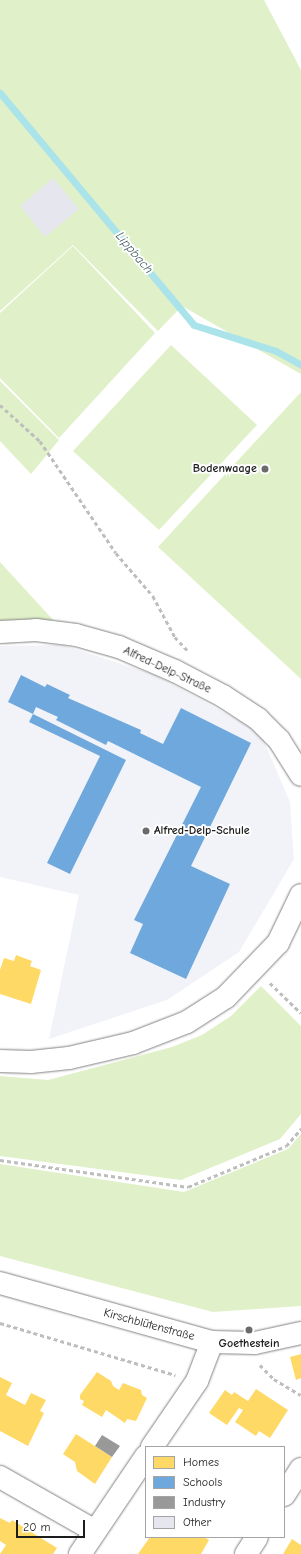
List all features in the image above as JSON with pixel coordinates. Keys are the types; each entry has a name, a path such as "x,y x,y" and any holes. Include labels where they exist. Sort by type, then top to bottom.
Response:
{"street":[{"name":"Alfred-Delp-Straße","path":"0,632 36,630 76,635 119,647 175,671 223,696 258,719 279,740 301,775"},
{"path":"0,1061 31,1062 69,1058 133,1043 187,1022 226,997 278,943 301,895"},
{"name":"Kirschblütenstraße","path":"0,1283 212,1342 255,1343 301,1333"},
{"path":"153,1446 197,1381 212,1342"},
{"path":"80,1554 145,1457"},
{"path":"285,1494 301,1469"},
{"path":"0,1477 95,1531"},
{"path":"246,1554 256,1538"}],"path":[{"path":"0,405 40,441 116,553 153,596 175,637 190,652"},
{"path":"255,968 301,1013"},
{"path":"0,1160 188,1187 286,1146 301,1128"},
{"path":"0,1323 197,1381"},
{"path":"255,1343 261,1366 274,1379 301,1395"}],"shaded area":[{"name":"Alfred-Delp-Schule","path":"63,645 155,675 260,732 290,802 294,859 239,952 167,1000 49,1039 79,895 0,877 0,646"}],"green space":[{"path":"0,0 264,0 301,70 301,374 182,306 158,331 73,245 0,311"},
{"path":"73,246 155,333 59,438 0,378 0,313"},
{"path":"171,345 257,425 159,530 73,451"},
{"path":"0,381 59,440 31,474 0,441"},
{"name":"Bodenwaage","path":"301,392 301,679 158,547"},
{"path":"0,562 55,622 0,626"},
{"path":"261,986 301,1026 301,1114 280,1139 181,1180 0,1156 0,1076 48,1080 172,1047 202,1035 231,1016"},
{"path":"301,1134 301,1306 213,1312 0,1256 0,1164 184,1192 288,1149"}],"building: Homes":[{"path":"16,955 32,961 30,966 41,970 31,1004 0,994 0,970 4,958 14,961"},
{"path":"301,1354 301,1378 296,1380 290,1357"},
{"path":"97,1372 111,1381 113,1386 119,1390 123,1383 141,1390 142,1395 147,1398 136,1421 127,1419 125,1423 106,1410 102,1417 82,1405 84,1401 80,1399 80,1395"},
{"path":"0,1377 12,1383 6,1395 25,1405 31,1393 46,1400 40,1411 44,1413 28,1446 0,1431"},
{"path":"256,1389 288,1410 270,1438 259,1431 256,1436 235,1422 243,1410 239,1408 227,1425 209,1413 225,1390 232,1395 234,1392 248,1401"},
{"path":"76,1434 112,1457 95,1484 77,1471 75,1462 63,1454"},
{"path":"0,1518 10,1523 12,1520 57,1548 53,1554 0,1554 6,1545 0,1541"},
{"path":"149,1538 206,1538 209,1540 201,1554 138,1554"},
{"path":"292,1539 301,1545 301,1554 283,1554"}],"building: Schools":[{"path":"21,675 45,687 47,684 70,695 68,698 141,730 140,733 163,744 181,708 251,743 191,866 230,884 186,979 130,953 143,924 134,920 201,787 108,741 106,745 56,720 58,717 36,707 33,714 8,702"},
{"path":"33,714 126,760 70,874 47,863 100,756 29,722"}],"building: Industry":[{"path":"102,1435 120,1446 112,1457 95,1446"}],"building: Other":[{"path":"53,178 79,209 45,237 20,206"}],"waterway":[{"name":"Lippbach","path":"0,93 194,325 276,351 301,365"}],"place":[{"name":"Bodenwaage","path":"265,469"},
{"name":"Alfred-Delp-Schule","path":"146,831"},
{"name":"Goethestein","path":"249,1330"}]}
